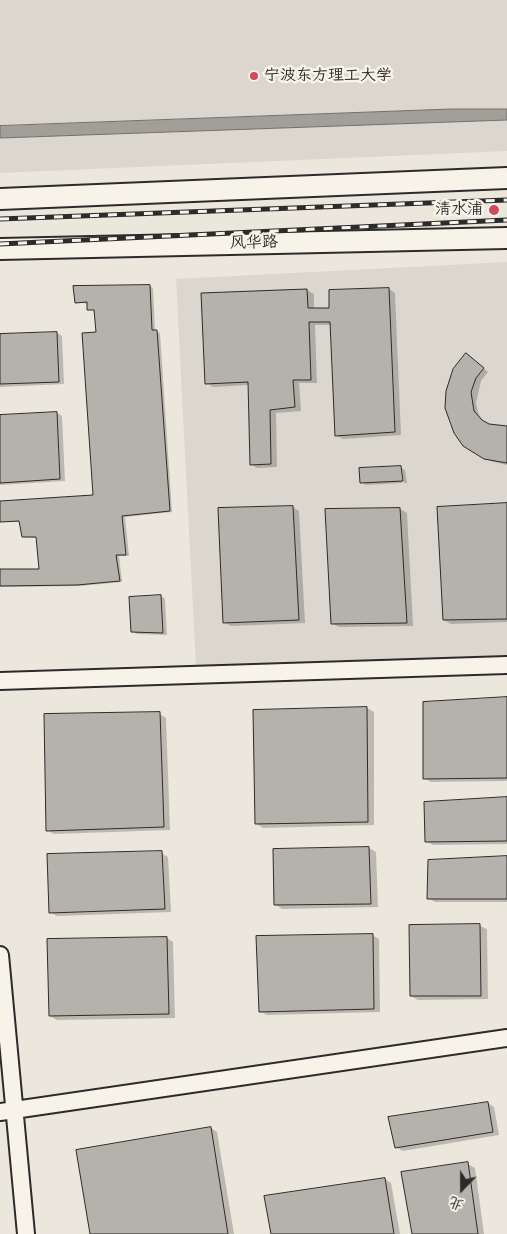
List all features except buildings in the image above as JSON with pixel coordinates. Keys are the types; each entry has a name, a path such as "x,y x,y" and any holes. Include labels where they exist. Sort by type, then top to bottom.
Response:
{"main road":[{"path":"0,199 507,178"},
{"name":"风华路","path":"0,249 507,238"}],"street":[{"path":"0,681 507,665"},
{"path":"0,955 7,1111 26,1234"},
{"path":"7,1111 507,1038"}],"shaded area":[{"name":"宁波东方理工大学","path":"0,0 507,0 507,151 0,173"},
{"path":"452,109 507,109 507,120 0,138 0,126"},
{"path":"507,262 507,655 196,667 176,279"}],"railway":[{"path":"0,219 507,200"},
{"path":"0,244 507,220"}],"place":[{"name":"宁波东方理工大学","path":"254,76"},
{"name":"清水浦","path":"494,210"}]}
